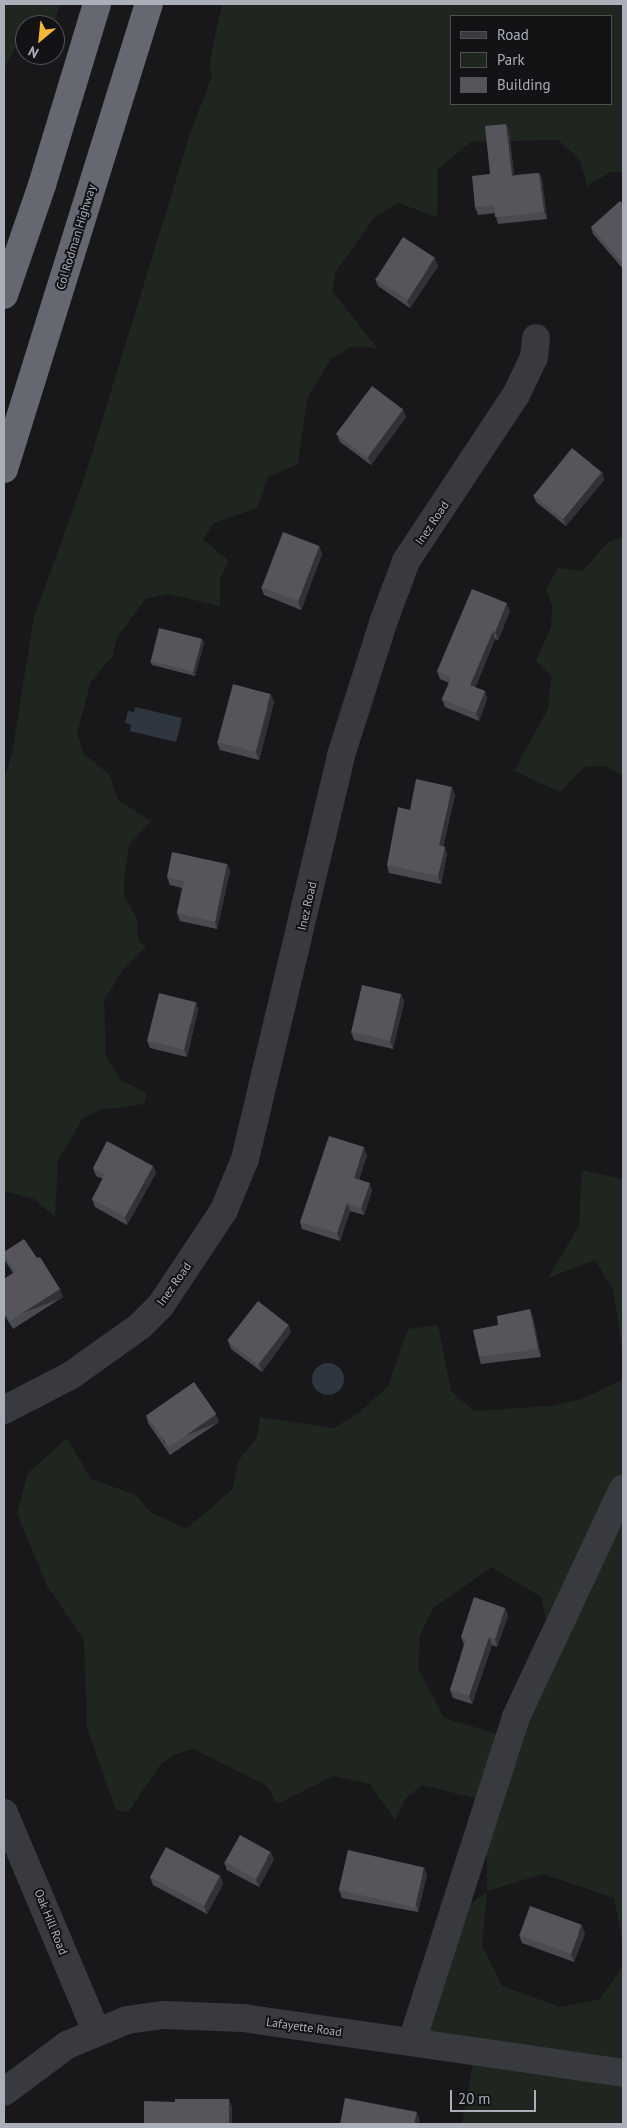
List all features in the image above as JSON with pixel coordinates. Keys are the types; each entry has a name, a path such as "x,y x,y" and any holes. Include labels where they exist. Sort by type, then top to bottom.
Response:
{"highway":[{"path":"4,294 42,184 97,4"},
{"name":"Col Rodman Highway","path":"4,469 149,4"}],"street":[{"name":"Inez Road","path":"4,1410 70,1376 140,1326 161,1305 224,1210 245,1159 341,755 383,623 406,561 516,395 534,357 536,338"},
{"path":"412,2041 516,1717 623,1489"},
{"name":"Oak Hill Road","path":"4,1813 96,2031"},
{"name":"Lafayette Road","path":"4,2092 39,2063 96,2031 127,2020 164,2015 243,2018 623,2073"}],"green space":[{"path":"4,4 60,4 57,15 15,15 15,49 4,68"},
{"path":"222,4 623,4 623,172 611,172 587,186 580,160 558,140 471,142 438,169 437,217 398,203 374,218 335,273 333,292 377,348 353,346 331,359 307,399 298,464 268,477 257,508 214,523 203,539 228,560 220,580 220,606 168,594 145,599 117,638 113,656 91,681 77,733 84,754 110,775 118,800 151,821 129,845 124,881 124,897 137,919 138,939 146,947 123,970 104,1000 106,1056 121,1080 147,1093 144,1104 99,1110 83,1118 58,1160 55,1217 34,1199 4,1191 4,782 12,753 34,617 85,476 190,134 212,76 209,65"},
{"path":"623,536 623,776 606,766 584,767 560,792 514,771 548,709 551,676 536,661 551,627 552,606 546,589 558,568 583,571 607,543"},
{"path":"582,1170 623,1179 623,1354 613,1290 595,1260 548,1278 579,1226"},
{"path":"438,1325 451,1391 474,1411 550,1406 582,1399 623,1379 623,1946 614,1898 543,1874 487,1891 487,1801 422,1785 405,1799 395,1820 370,1784 333,1776 277,1804 267,1786 193,1749 176,1754 161,1764 128,1812 116,1810 87,1729 84,1640 47,1586 17,1513 28,1473 67,1438 91,1479 136,1495 150,1512 186,1529 232,1490 239,1460 257,1437 260,1417 334,1428 360,1412 388,1386 408,1329","holes":["492,1567 541,1597 551,1642 504,1736 444,1718 418,1668 420,1636 433,1608"]},
{"path":"487,1891 482,1946 502,1986 560,2007 600,1999 623,1966 623,2124 462,2124 474,2057 415,2041 450,1921"}],"shaded area":[{"path":"135,707 182,718 176,742 130,731 131,724 125,723 128,711 134,712"},
{"path":"328,1363 334,1364 339,1368 343,1373 343,1385 339,1390 334,1394 328,1395 322,1394 317,1390 313,1385 312,1379 313,1373 317,1368 322,1364"}],"building":[{"path":"506,124 512,176 539,173 544,212 495,217 494,205 475,207 472,176 490,174 485,126"},
{"path":"620,201 623,204 623,264 591,227"},
{"path":"403,237 435,258 408,300 376,279"},
{"path":"372,386 403,409 367,457 336,434"},
{"path":"572,448 602,472 563,519 534,495"},
{"path":"283,532 319,546 298,601 262,587"},
{"path":"472,589 507,603 470,685 485,691 476,713 442,699 451,678 437,671"},
{"path":"159,628 202,639 193,672 151,661"},
{"path":"233,684 271,694 255,752 217,742"},
{"path":"416,779 452,787 439,845 445,847 438,876 387,865 398,807 410,810"},
{"path":"172,852 227,864 215,922 177,913 184,881 167,877"},
{"path":"362,985 401,994 390,1041 351,1032"},
{"path":"159,993 196,1002 184,1050 147,1041"},
{"path":"329,1136 364,1147 354,1178 370,1183 361,1208 347,1203 337,1233 300,1222"},
{"path":"107,1141 153,1166 125,1217 92,1199 105,1174 93,1168"},
{"path":"24,1239 37,1258 40,1257 60,1289 10,1321 4,1312 4,1279 15,1272 4,1252"},
{"path":"258,1301 289,1325 258,1364 227,1340"},
{"path":"530,1309 538,1349 479,1357 473,1330 498,1325 497,1316"},
{"path":"194,1382 216,1414 169,1447 146,1415"},
{"path":"474,1597 505,1608 495,1639 489,1637 469,1696 450,1690 466,1639 461,1637"},
{"path":"240,1835 271,1852 256,1879 225,1862"},
{"path":"166,1847 220,1876 204,1906 150,1877"},
{"path":"348,1850 424,1868 415,1907 339,1890"},
{"path":"530,1906 582,1925 571,1954 519,1935"},
{"path":"345,2098 417,2112 414,2124 340,2124"},
{"path":"175,2099 229,2099 229,2124 144,2124 144,2101 175,2102"}]}
